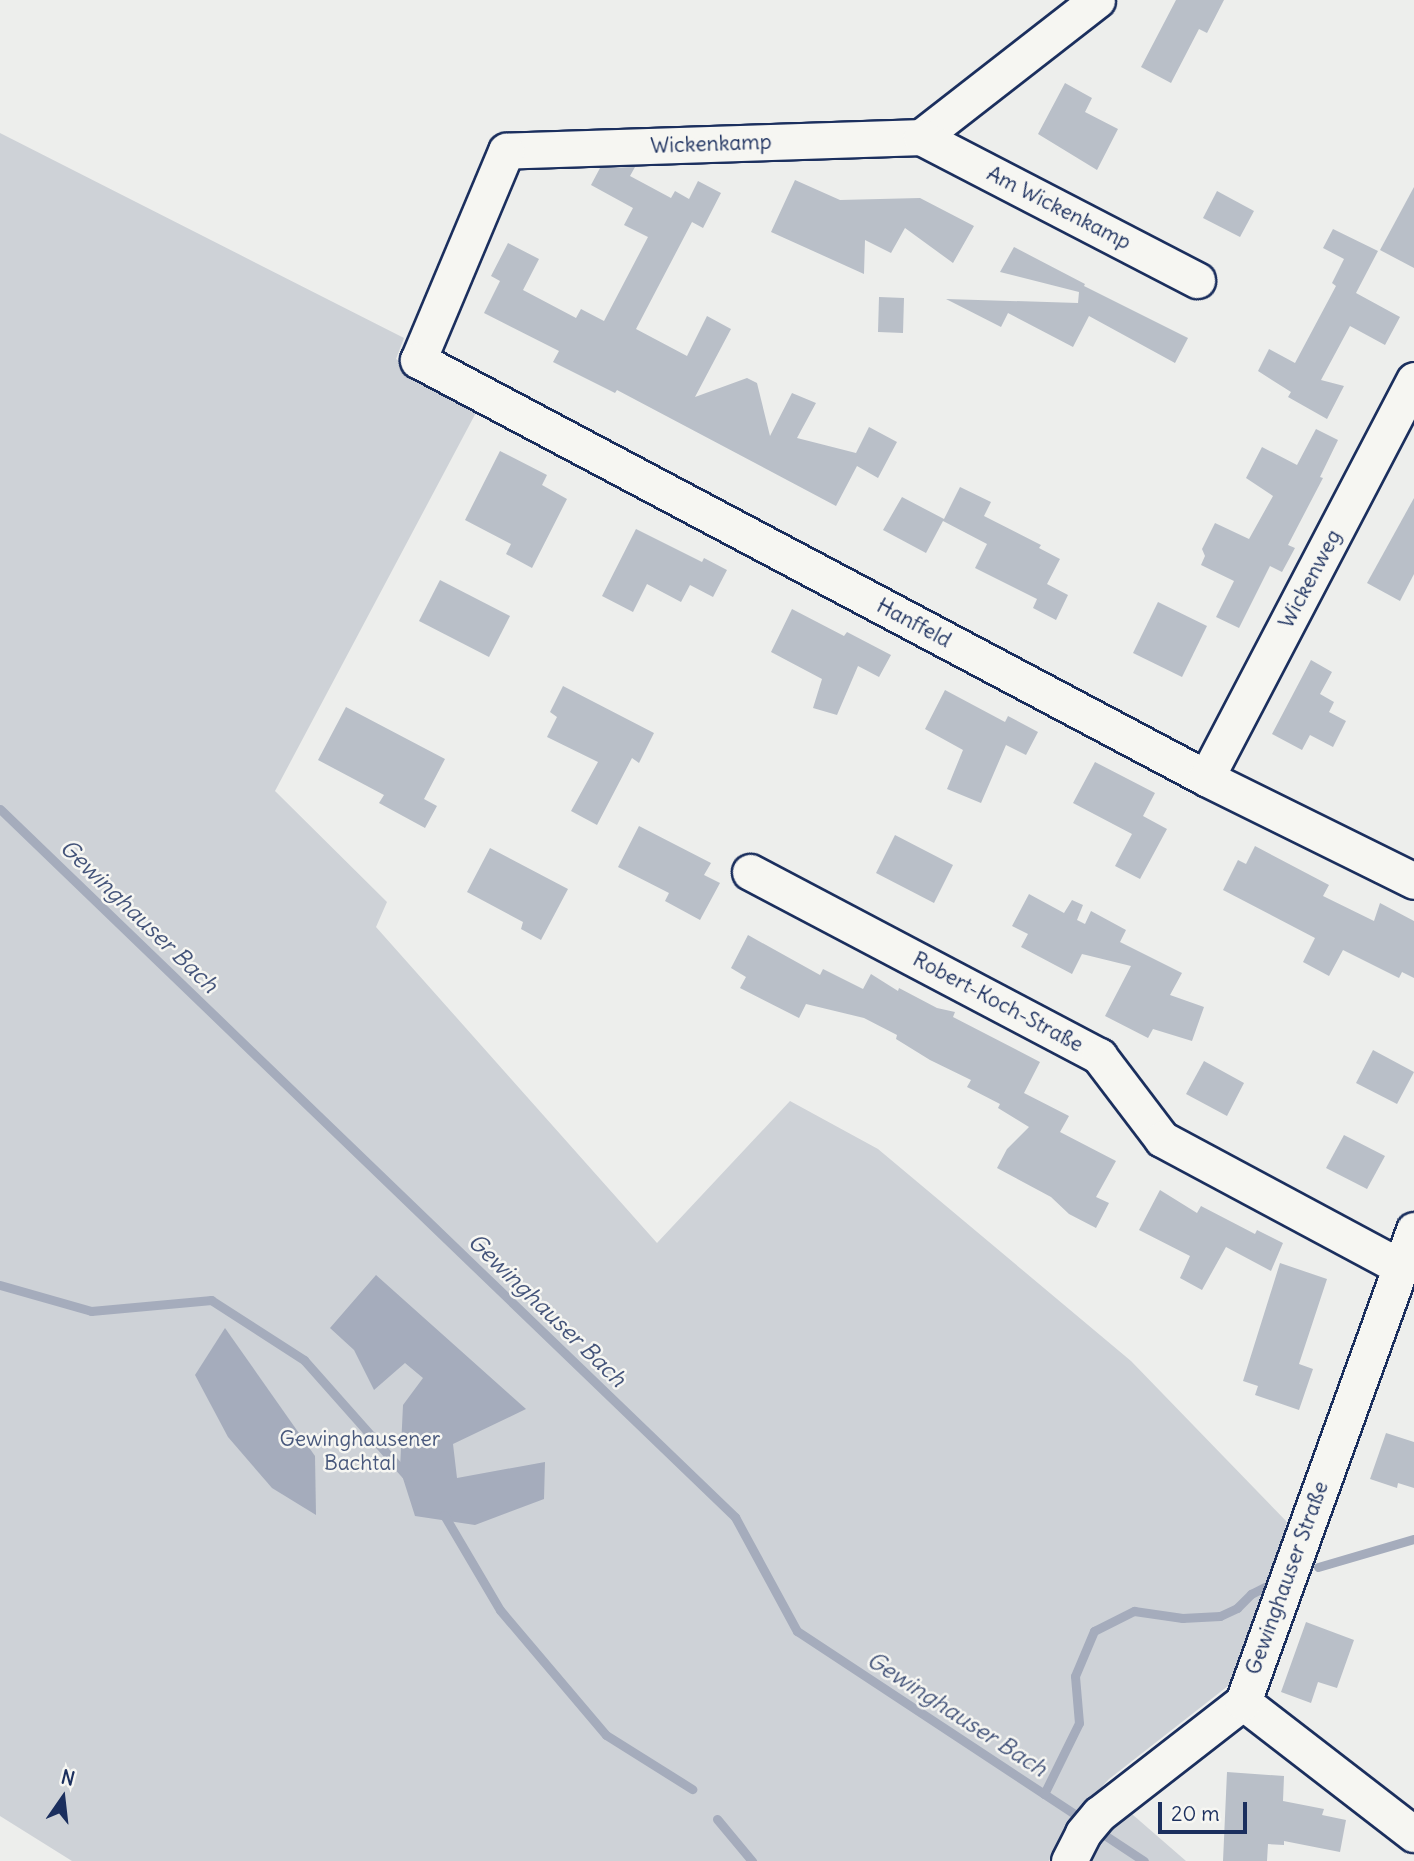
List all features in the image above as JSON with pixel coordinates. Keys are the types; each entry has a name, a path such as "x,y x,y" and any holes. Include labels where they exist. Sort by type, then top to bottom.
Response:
{"street":[{"path":"921,137 1097,0"},
{"name":"Am Wickenkamp","path":"921,137 1197,280"},
{"name":"Wickenkamp","path":"418,360 506,151 921,137"},
{"name":"Hanffeld","path":"418,360 1206,778 1414,881"},
{"name":"Wickenweg","path":"1206,778 1414,380"},
{"name":"Robert-Koch-Straße","path":"750,872 1099,1056 1162,1139 1401,1267"},
{"name":"Gewinghauser Straße","path":"1083,1836 1243,1702 1414,1230"},
{"path":"1243,1702 1414,1834"}],"green space":[{"name":"Gewinghausener Bachtal","path":"0,133 404,338 396,359 479,407 275,791 387,902 376,927 657,1243 790,1101 878,1149 1131,1361 1287,1522 1259,1621 1233,1682 1109,1779 1071,1820 1049,1861 72,1861 0,1816"},
{"path":"1125,1808 1186,1861 1087,1861 1098,1838"}],"water":[{"path":"376,1275 526,1409 453,1444 457,1478 545,1462 544,1499 475,1525 415,1516 400,1469 403,1405 423,1378 405,1363 374,1390 354,1350 330,1328"},
{"path":"225,1328 315,1456 316,1515 272,1488 228,1437 195,1375"}],"building":[{"path":"1176,0 1224,0 1207,33 1199,29 1171,83 1141,67"},
{"path":"1065,83 1092,98 1085,112 1118,129 1097,170 1038,134"},
{"path":"635,167 630,176 671,198 675,191 689,199 698,181 721,193 703,228 692,222 636,329 687,356 707,316 731,329 695,397 747,378 757,383 770,436 792,393 816,403 797,438 856,453 869,427 897,442 878,478 857,466 836,506 617,390 615,393 553,362 559,351 484,313 500,281 491,276 508,243 539,259 523,290 576,318 581,309 604,321 648,237 624,225 633,208 591,185 600,168"},
{"path":"795,180 840,200 920,198 974,226 953,263 905,228 891,253 865,240 864,274 771,232"},
{"path":"1414,187 1414,268 1380,250"},
{"path":"1217,191 1254,211 1240,237 1203,218"},
{"path":"1333,229 1378,251 1356,293 1400,317 1385,345 1350,326 1321,380 1344,386 1327,419 1288,397 1291,392 1258,371 1269,349 1295,363 1336,286 1332,283 1344,259 1323,248"},
{"path":"1014,247 1085,284 1084,286 1188,338 1175,363 1089,316 1073,347 1008,313 1001,327 946,299 1078,303 1079,292 1000,272"},
{"path":"879,297 904,298 903,333 878,332"},
{"path":"1316,429 1338,440 1320,477 1323,478 1288,545 1295,548 1282,572 1270,566 1239,628 1216,617 1234,581 1201,565 1205,556 1202,549 1215,523 1249,539 1273,496 1246,478 1262,447 1297,465"},
{"path":"500,451 547,475 542,485 567,499 532,568 506,554 511,544 465,520"},
{"path":"960,487 991,502 984,516 1041,545 1039,548 1060,559 1047,584 1068,595 1056,620 1033,608 1037,599 975,568 987,544 943,521 926,553 883,530 902,497 944,519"},
{"path":"1414,498 1414,574 1400,601 1367,583"},
{"path":"636,529 702,562 704,558 727,570 713,597 690,585 681,602 647,584 633,612 602,596"},
{"path":"440,580 510,616 489,657 419,621"},
{"path":"1158,602 1207,626 1182,677 1133,653"},
{"path":"792,609 844,636 847,632 891,655 879,677 858,666 837,715 813,708 822,679 771,652"},
{"path":"1311,660 1332,672 1320,694 1334,702 1329,712 1346,721 1333,747 1310,735 1302,750 1272,734"},
{"path":"563,686 654,733 639,763 632,758 597,825 571,811 598,762 547,737 557,717 550,712"},
{"path":"945,690 1005,722 1008,716 1038,732 1026,755 1006,745 981,803 947,789 963,750 925,729"},
{"path":"346,707 445,759 424,799 437,806 425,828 379,803 384,795 318,760"},
{"path":"1095,762 1155,793 1143,816 1167,829 1140,879 1115,866 1132,834 1073,803"},
{"path":"639,826 711,863 704,875 720,883 700,920 665,901 669,893 618,867"},
{"path":"895,835 953,865 934,903 876,873"},
{"path":"1255,846 1329,885 1323,896 1374,921 1380,903 1414,921 1414,978 1402,972 1399,978 1343,950 1329,976 1303,962 1315,938 1223,890 1238,860 1246,864"},
{"path":"490,848 568,889 541,940 521,929 523,922 467,892"},
{"path":"1029,894 1064,913 1072,900 1083,905 1077,920 1085,924 1091,911 1126,930 1120,942 1182,973 1170,995 1204,1007 1192,1041 1153,1029 1148,1038 1105,1016 1131,966 1082,954 1072,974 1021,947 1028,934 1012,926"},
{"path":"748,935 820,975 823,969 863,989 871,974 898,991 899,988 937,1008 955,1012 953,1017 1040,1062 1024,1093 1069,1116 1060,1132 1116,1161 1096,1197 1109,1203 1096,1228 1069,1214 1051,1197 997,1168 1007,1149 1029,1127 998,1108 1000,1104 967,1087 971,1080 930,1060 896,1039 897,1035 864,1018 806,1004 799,1018 740,988 746,977 731,968"},
{"path":"1373,1050 1414,1072 1397,1104 1356,1083"},
{"path":"1204,1061 1244,1083 1227,1116 1186,1094"},
{"path":"1344,1135 1385,1156 1367,1189 1326,1168"},
{"path":"1160,1190 1197,1213 1201,1206 1255,1234 1257,1230 1283,1243 1271,1271 1226,1247 1202,1290 1180,1278 1190,1256 1139,1230"},
{"path":"1280,1263 1327,1279 1299,1364 1313,1369 1299,1410 1255,1395 1258,1386 1243,1381"},
{"path":"1386,1433 1414,1442 1414,1488 1398,1483 1397,1488 1370,1479"},
{"path":"1306,1622 1354,1640 1337,1688 1318,1682 1311,1703 1281,1692"},
{"path":"1227,1772 1284,1776 1283,1801 1324,1809 1322,1815 1346,1820 1340,1852 1284,1841 1284,1845 1268,1844 1267,1861 1223,1861"}],"waterway":[{"name":"Gewinghauser Bach","path":"0,809 735,1517 797,1631 1075,1814"},
{"path":"0,1285 91,1311 211,1300 304,1360 408,1477"},
{"path":"444,1515 500,1610 606,1735 692,1789"},
{"path":"1318,1567 1414,1539"},
{"path":"1044,1794 1079,1723 1075,1676 1094,1631 1134,1611 1182,1618 1220,1616 1237,1608 1251,1594 1265,1587"},
{"path":"717,1819 752,1861"},
{"name":"Gewinghauser Bach","path":"1103,1834 1144,1861"}]}
